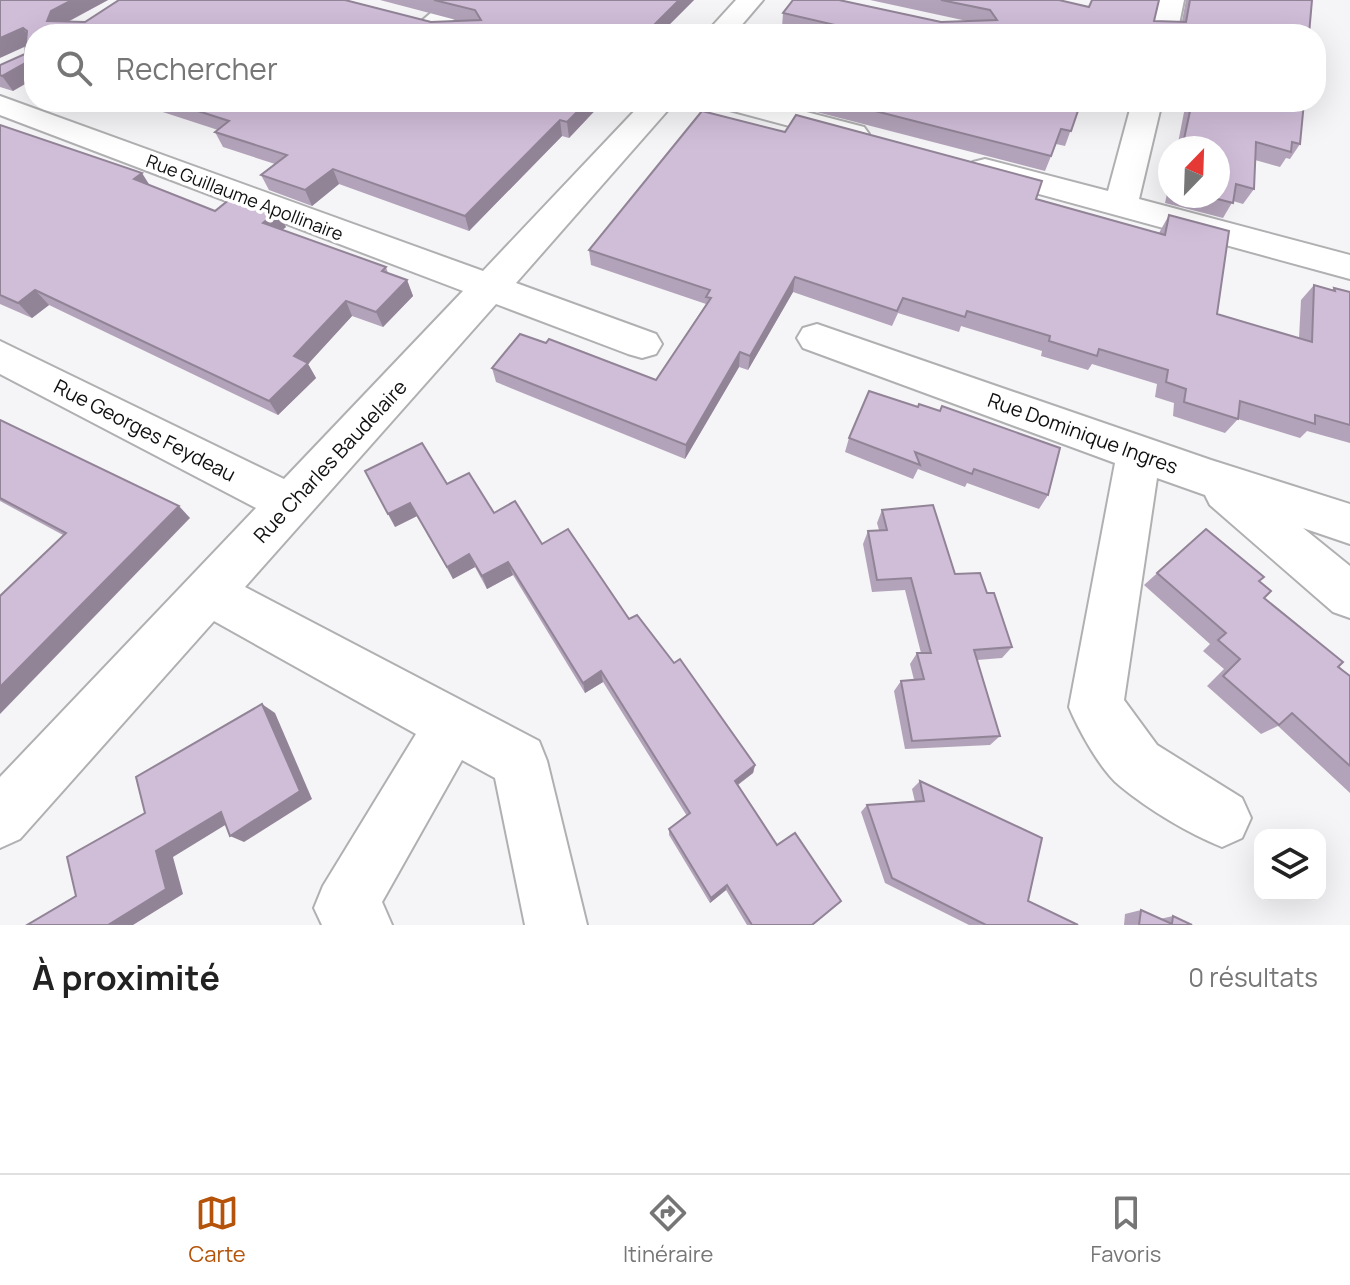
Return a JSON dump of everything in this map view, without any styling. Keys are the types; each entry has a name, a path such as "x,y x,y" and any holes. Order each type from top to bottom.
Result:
{"street":[{"path":"405,17 432,24 463,0"},
{"path":"728,24 750,0"},
{"path":"1165,24 1171,0"},
{"name":"Rue Guillaume Apollinaire","path":"0,105 642,344"},
{"name":"Rue Charles Baudelaire","path":"0,819 651,112"},
{"path":"770,112 881,142"},
{"path":"1121,205 1144,112"},
{"path":"956,162 1350,267"},
{"name":"Rue Dominique Ingres","path":"817,338 1209,478 1350,524"},
{"name":"Rue Georges Feydeau","path":"0,356 289,503"},
{"path":"1139,453 1096,707 1137,765 1222,818"},
{"path":"1209,478 1350,596"},
{"path":"207,592 519,761 556,925"},
{"path":"361,925 345,908 452,725"}],"building":[{"path":"0,0 72,0 51,11 47,21 85,22 119,0 345,0 431,22 481,20 475,10 434,0 679,0 655,24 24,24 24,29 0,38"},
{"path":"793,0 839,0 941,22 997,20 990,10 941,0 1059,0 1089,7 1092,0 1159,0 1154,21 1186,22 1190,0 1312,0 1310,24 830,24 783,13"},
{"path":"24,54 24,64 2,76 0,65"},
{"path":"201,112 577,112 567,122 560,120 465,216 333,169 305,190 261,175 287,155 215,132 229,121"},
{"path":"701,112 785,132 796,115 1042,181 1036,199 1165,235 1169,215 1229,231 1217,314 1312,342 1314,285 1350,292 1350,425 1315,415 1315,424 1240,401 1238,419 1184,402 1186,389 1166,382 1168,370 1099,349 1097,356 1049,341 1050,336 967,311 965,317 903,298 897,311 795,277 750,356 740,352 686,445 492,368 520,334 546,343 549,339 656,380 711,298 706,297 710,290 589,250"},
{"path":"879,112 1078,112 1071,131 1061,129 1051,156"},
{"path":"1190,112 1303,112 1300,144 1292,142 1291,152 1256,142 1254,189 1236,184 1233,203 1230,202 1230,136 1185,136"},
{"path":"0,125 142,173 134,179 215,211 235,195 278,211 263,223 386,267 382,271 407,280 376,312 346,301 294,356 308,363 269,401 35,290 18,303 0,295"},
{"path":"869,391 918,407 919,404 940,411 942,406 1060,448 1048,495 974,469 972,474 915,452 920,465 849,438"},
{"path":"0,420 179,506 0,687 0,596 66,533 0,498"},
{"path":"422,443 447,484 469,473 494,513 515,501 542,544 568,529 629,619 637,615 674,663 680,659 755,765 735,781 777,845 795,833 841,901 812,925 752,925 727,885 711,898 669,829 690,813 601,671 583,683 508,562 482,576 469,554 447,567 410,503 388,514 365,471"},
{"path":"933,505 955,574 980,573 987,593 994,593 1012,647 974,650 1000,736 912,741 901,681 924,679 917,653 931,653 911,578 877,580 868,531 887,530 882,510"},
{"path":"1206,529 1264,577 1259,581 1271,591 1264,598 1343,662 1338,667 1350,676 1350,766 1292,713 1279,725 1223,676 1240,659 1218,640 1226,633 1157,573"},
{"path":"262,704 300,791 230,836 221,812 156,851 166,889 108,925 27,925 76,896 67,857 145,813 136,777"},
{"path":"920,781 1042,838 1028,901 1078,925 986,925 892,878 867,805 924,801"},
{"path":"1141,910 1172,924 1173,916 1192,925 1139,925"}]}
